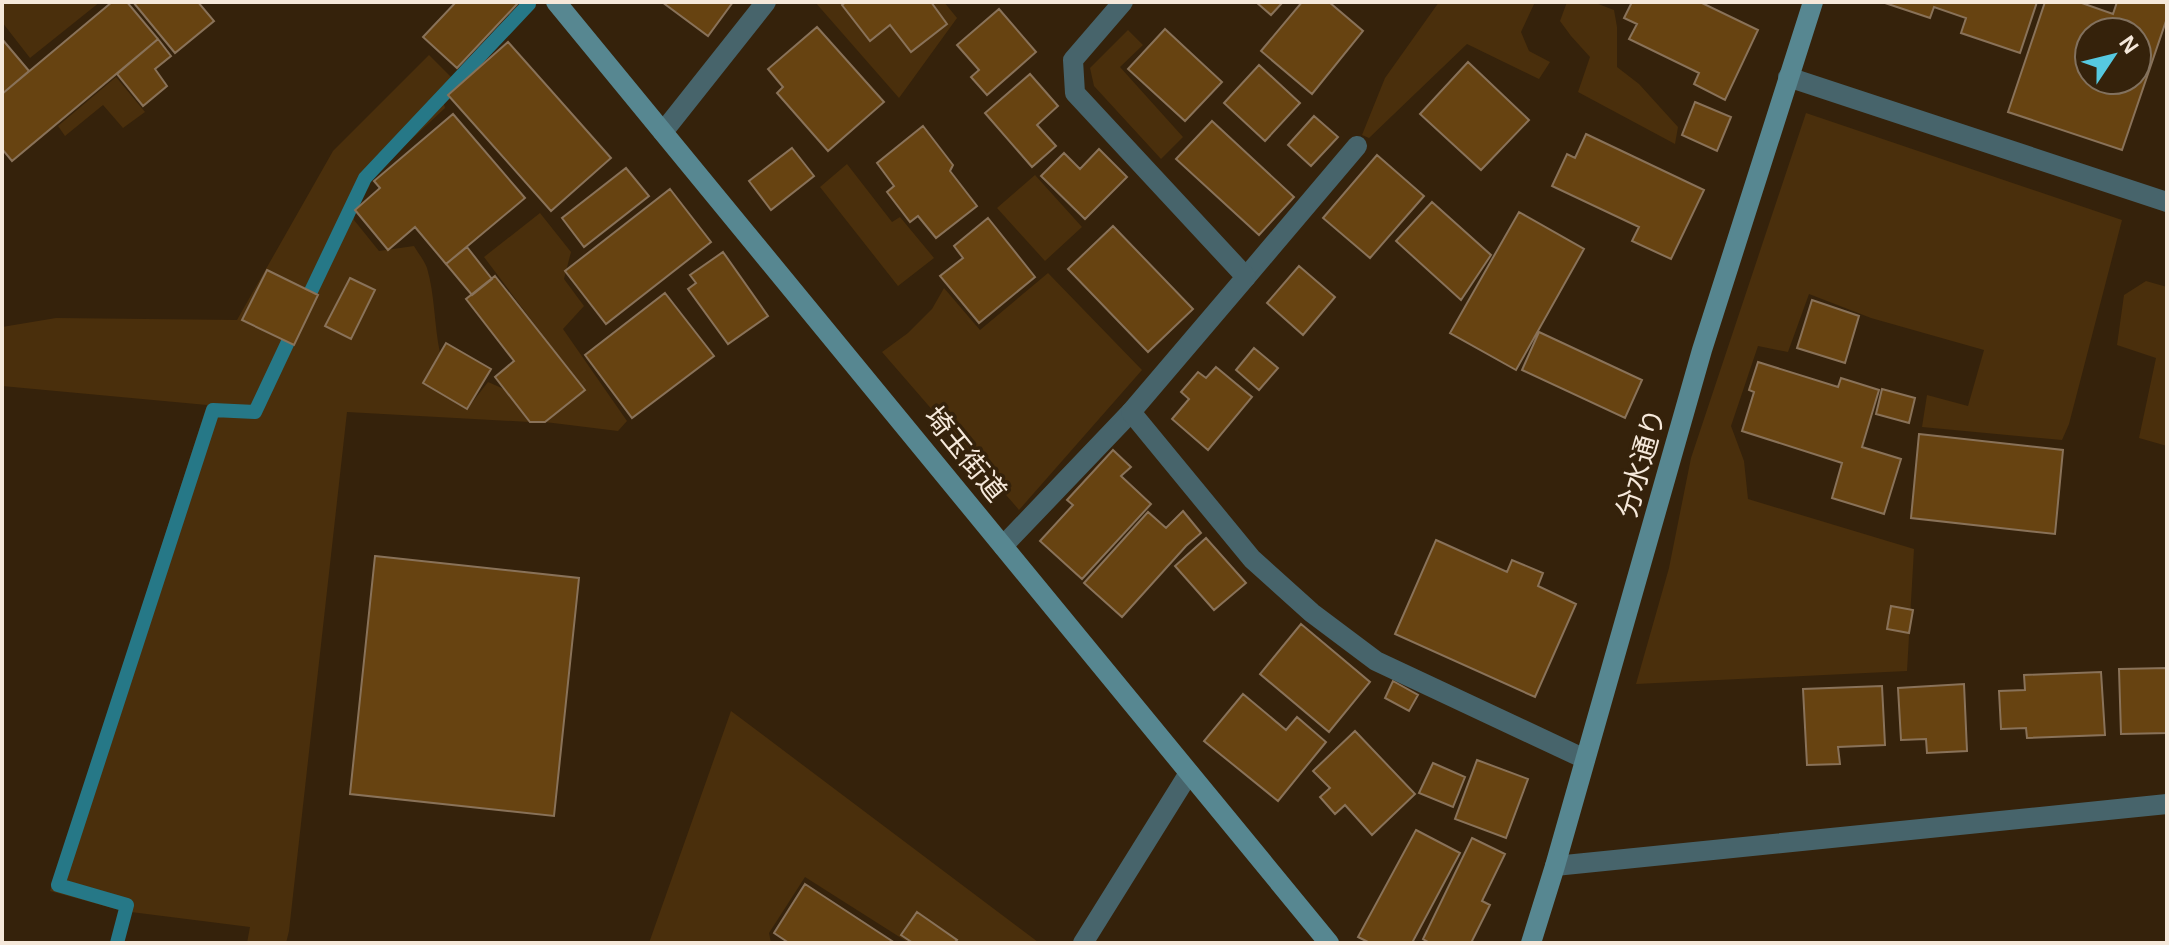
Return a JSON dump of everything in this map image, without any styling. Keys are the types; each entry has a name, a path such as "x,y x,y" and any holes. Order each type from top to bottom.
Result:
{"street":[{"name":"埼玉街道","path":"556,2 1329,943"},
{"path":"663,132 766,2"},
{"path":"1123,2 1073,60 1075,93 1246,277"},
{"name":"分水通り","path":"1531,943 1702,350 1813,2"},
{"path":"1788,77 2167,202"},
{"path":"1003,546 1131,412 1357,146"},
{"path":"1131,412 1252,559 1312,613 1376,661 1585,759"},
{"path":"1083,943 1189,773"},
{"path":"1555,866 2167,804"}],"shaded area":[{"path":"2,2 100,2 30,58 2,22"},
{"path":"815,2 846,2 870,40 890,25 911,51 947,24 931,2 944,2 957,18 899,98"},
{"path":"1439,2 1535,2 1521,32 1529,51 1550,62 1539,79 1467,44 1369,138 1362,135 1385,78"},
{"path":"1567,2 1593,2 1614,10 1617,67 1639,84 1678,127 1675,144 1578,92 1590,57 1560,21"},
{"path":"1128,30 1143,45 1120,67 1183,137 1161,159 1094,86 1090,68"},
{"path":"429,55 453,79 441,93 445,108 372,176 369,187 356,200 354,220 379,251 414,246 427,268 440,353 423,383 467,409 488,382 504,389 530,422 347,412 289,931 286,943 247,943 250,927 123,911 50,891 207,405 2,386 2,327 56,318 237,320 333,151","holes":["267,270 318,295 294,345 243,320","350,278 375,290 351,339 326,326"]},
{"path":"116,77 145,112 123,128 103,105 65,136 58,126"},
{"path":"1806,113 2122,220 2069,424 2062,440 1922,427 1927,395 1968,406 1984,350 1871,318 1809,294 1788,352 1758,346 1731,426 1744,461 1748,499 1914,549 1907,671 1636,684 1669,568 1691,458"},
{"path":"847,164 892,222 900,217 934,258 898,286 820,187"},
{"path":"1035,175 1082,227 1045,261 997,208"},
{"path":"540,213 571,252 564,279 584,306 563,329 627,421 618,431 545,422 584,390 484,257"},
{"path":"1048,273 1142,370 1019,510 882,352 908,333 932,309 944,288 980,330"},
{"path":"2146,281 2167,287 2167,446 2139,438 2156,358 2117,345 2124,295"},
{"path":"731,711 1038,942 909,943 805,877 769,933 771,943 649,943"}],"building":[{"path":"112,2 127,2 158,39 12,161 2,149 2,94"},
{"path":"133,2 198,2 214,21 175,53"},
{"path":"456,2 519,2 457,68 423,37"},
{"path":"662,2 733,2 708,36"},
{"path":"846,2 931,2 947,24 911,52 890,25 870,41 842,5"},
{"path":"1256,2 1283,2 1271,15"},
{"path":"1302,2 1329,2 1363,31 1312,94 1261,51"},
{"path":"1632,2 1700,2 1758,30 1725,100 1694,84 1699,73 1629,39 1637,24 1624,18"},
{"path":"1882,2 2037,2 2020,53 1961,33 1966,18 1934,7 1930,18"},
{"path":"2045,2 2079,2 2113,14 2117,2 2167,4 2167,18 2153,59 2153,16 2073,16 2073,96 2140,96 2122,150 2008,112"},
{"path":"999,9 1036,52 987,95 971,77 979,70 957,45"},
{"path":"817,27 884,102 828,151 777,93 783,87 768,69"},
{"path":"1165,29 1222,82 1185,121 1128,69"},
{"path":"2,39 29,71 2,94"},
{"path":"158,39 171,56 155,69 167,86 143,106 117,74"},
{"path":"508,42 611,158 551,211 448,95"},
{"path":"1468,62 1529,120 1481,170 1420,114"},
{"path":"1259,65 1300,103 1265,141 1224,103"},
{"path":"1030,74 1058,106 1037,125 1056,146 1032,167 985,113"},
{"path":"1695,102 1731,117 1717,151 1682,135"},
{"path":"453,114 525,198 446,264 415,227 388,250 355,210 380,188 374,181"},
{"path":"1314,116 1338,137 1311,166 1288,145"},
{"path":"1212,121 1294,197 1259,235 1176,159"},
{"path":"923,126 953,165 950,171 977,206 936,238 918,216 910,222 887,192 894,186 877,163"},
{"path":"1586,134 1704,190 1671,259 1632,241 1639,227 1552,186 1567,154 1575,158"},
{"path":"792,148 814,176 771,210 749,181"},
{"path":"1099,149 1127,177 1085,219 1041,176 1064,153 1080,169"},
{"path":"1377,155 1424,196 1370,258 1323,218"},
{"path":"626,168 649,196 584,247 562,218"},
{"path":"670,189 711,242 606,324 565,271"},
{"path":"1432,202 1491,255 1461,300 1396,241"},
{"path":"1519,212 1584,249 1516,370 1450,333"},
{"path":"988,218 1035,277 979,323 940,276 963,258 954,246"},
{"path":"1113,226 1193,309 1148,352 1068,269"},
{"path":"467,247 492,279 472,295 446,264"},
{"path":"723,252 768,316 728,344 688,289 696,283 690,275"},
{"path":"1299,266 1335,297 1303,335 1267,303"},
{"path":"267,270 318,295 294,345 242,320"},
{"path":"495,276 585,390 545,422 530,422 495,377 514,361 466,299"},
{"path":"350,278 375,290 351,339 325,326"},
{"path":"665,293 714,356 632,418 585,355"},
{"path":"1812,300 1859,316 1845,363 1797,348"},
{"path":"1539,332 1642,380 1625,418 1522,370"},
{"path":"446,343 491,369 467,409 423,383"},
{"path":"1254,348 1278,368 1259,390 1236,370"},
{"path":"1758,362 1838,387 1841,378 1879,390 1862,447 1901,459 1884,514 1832,498 1842,463 1742,431 1754,392 1749,390"},
{"path":"1216,367 1252,397 1208,450 1172,419 1189,399 1181,392 1198,372 1206,378"},
{"path":"1882,389 1915,398 1909,423 1876,414"},
{"path":"1919,434 2063,450 2055,534 1911,518"},
{"path":"1113,450 1131,467 1121,476 1151,504 1082,579 1040,541 1073,505 1067,500"},
{"path":"1183,511 1201,533 1122,617 1084,583 1148,512 1166,528"},
{"path":"1206,538 1246,583 1214,610 1175,566"},
{"path":"1436,540 1507,572 1512,560 1543,573 1538,586 1576,604 1535,697 1395,634"},
{"path":"375,556 579,578 554,816 350,794"},
{"path":"1891,606 1913,610 1909,633 1887,629"},
{"path":"1301,624 1370,682 1329,732 1260,674"},
{"path":"2167,668 2167,733 2121,734 2119,669"},
{"path":"2101,672 2105,735 2027,738 2026,728 2001,729 1999,691 2025,690 2024,675"},
{"path":"1393,681 1418,695 1409,711 1385,698"},
{"path":"1964,684 1967,751 1927,753 1926,739 1901,740 1898,688"},
{"path":"1882,686 1885,745 1838,747 1840,764 1807,765 1803,689"},
{"path":"1243,694 1286,730 1297,717 1326,742 1278,801 1204,741"},
{"path":"1355,731 1415,794 1372,835 1345,805 1335,814 1320,797 1330,788 1313,771"},
{"path":"1477,760 1528,779 1506,838 1455,819"},
{"path":"1433,763 1465,777 1453,807 1419,793"},
{"path":"1416,830 1460,853 1412,943 1370,943 1358,937"},
{"path":"1472,838 1505,854 1482,901 1490,905 1471,943 1430,943 1423,939"},
{"path":"805,884 895,943 789,943 774,933"},
{"path":"917,912 957,940 954,943 913,943 901,935"}],"waterway":[{"path":"303,308 365,178 529,4"},
{"path":"117,943 127,905 58,885 213,410 255,412 295,327"}]}
